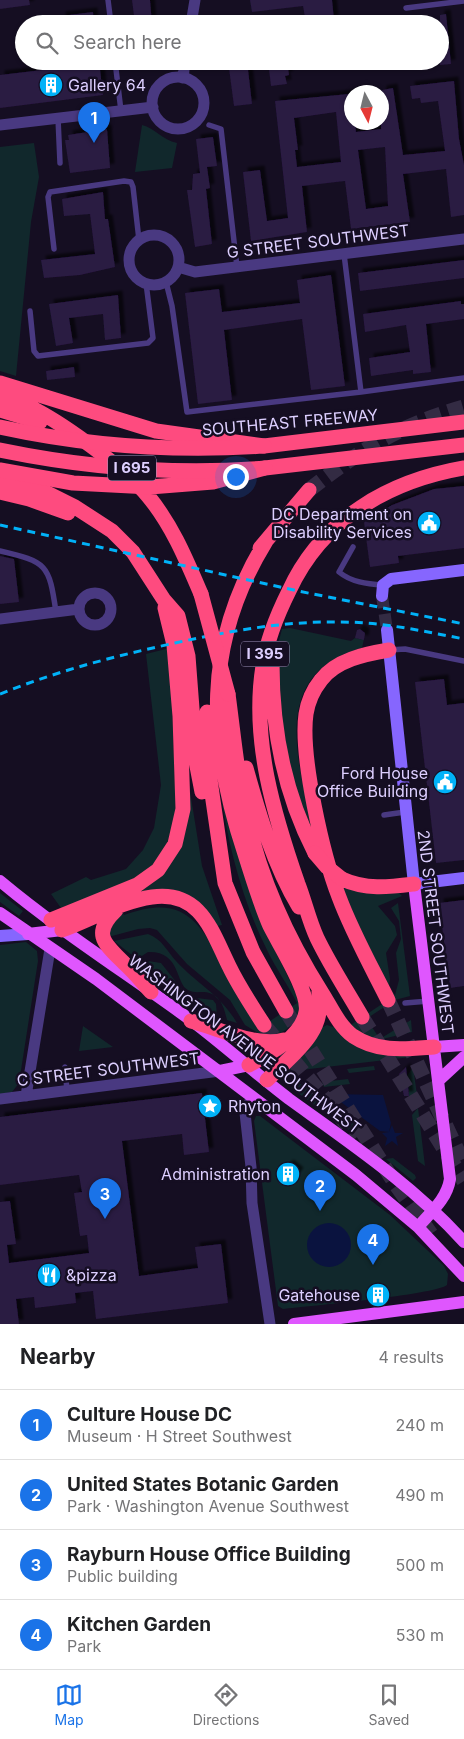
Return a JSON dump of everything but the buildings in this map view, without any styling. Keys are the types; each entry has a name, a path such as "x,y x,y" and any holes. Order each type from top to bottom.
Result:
{"highway":[{"path":"0,383 156,431 264,446"},
{"path":"0,396 72,434 112,463 148,496 180,546 201,594 241,750 261,819 288,888 316,936"},
{"path":"1,420 35,415"},
{"name":"SOUTHEAST FREEWAY","path":"1,420 63,439 128,446 203,449 264,446 464,422"},
{"name":"I 695","path":"0,450 71,462 146,470 213,470 266,468 464,445"},
{"path":"0,470 73,483 150,487 213,482 266,468"},
{"name":"I 395","path":"362,1017 316,936 285,847 267,778 261,722 261,684 271,632 302,566 322,539 349,514 395,487 429,475 464,468"},
{"path":"0,480 47,493 75,507 112,531 133,552 164,600 178,616 185,637 188,656 196,761 210,833 225,883 253,952 286,1011"},
{"path":"225,883 207,759 208,684 215,642 227,604 245,566 309,490"},
{"path":"0,492 29,499 73,515 103,531 133,552"},
{"path":"249,1065 290,1038 304,1019 306,998 265,914 237,832 223,768 216,714 218,675 228,628 250,568 266,541"},
{"path":"56,925 137,885 158,870 175,844 183,809 180,716 174,645 164,600"},
{"path":"271,632 274,715 281,758 300,820 314,853 342,879 358,885 378,888 414,884"},
{"path":"388,1000 352,927 332,876 315,804 305,735 306,715 310,698 328,672 349,660 389,650"},
{"path":"228,694 239,777 254,843 283,920 318,988 344,1028 361,1041 397,1050 434,1047"},
{"path":"56,925 117,909 151,897 167,896 183,901 198,910 217,936 229,965 264,1026"},
{"path":"117,909 106,919 102,928 106,945 151,992"},
{"path":"267,1080 301,1048 312,1034 320,1014 318,988"},
{"path":"191,1021 260,1042 276,1042 290,1038"}],"main road":[{"name":"WASHINGTON AVENUE SOUTHWEST","path":"0,881 56,925 191,1021 412,1190 464,1242"},
{"name":"2ND STREET SOUTHWEST","path":"414,884 450,1179 448,1191 418,1227"},
{"path":"0,913 50,949 96,978 356,1175 418,1227 464,1276"},
{"path":"28,934 56,925"},
{"path":"434,1047 464,1045"},
{"path":"438,1081 464,1057"},
{"path":"220,1071 249,1065"},
{"path":"252,1096 267,1080"},
{"path":"294,1324 464,1302"}],"street":[{"path":"192,15 195,0"},
{"path":"183,78 184,70"},
{"path":"175,77 183,78 194,83 204,99 203,112 194,123 180,128 166,125 160,120 153,107 153,99 160,84 175,77"},
{"path":"0,125 153,107"},
{"path":"158,236 170,241 178,252 178,267 174,275 166,282 160,284 146,283 136,277 130,267 132,249 139,240 145,237 158,236"},
{"name":"G STREET SOUTHWEST","path":"178,267 195,272 464,239"},
{"path":"382,590 391,579 464,570"},
{"path":"0,619 79,609"},
{"name":"2ND STREET SOUTHWEST","path":"386,630 414,884"},
{"path":"414,884 464,878"},
{"path":"0,936 28,934"},
{"path":"26,1096 50,949"},
{"name":"C STREET SOUTHWEST","path":"0,1100 220,1071"},
{"path":"252,1096 245,1112 252,1167 253,1205 270,1324"}],"lane":[{"path":"108,0 110,15"},
{"path":"406,8 464,1"},
{"path":"116,70 120,111"},
{"path":"58,118 60,163"},
{"path":"209,125 221,129 237,267"},
{"path":"54,249 48,197 50,192 124,181 131,182 133,187 139,240"},
{"path":"344,254 361,392"},
{"path":"166,282 172,306 187,412 464,378"},
{"path":"30,311 34,352 38,356 148,343 153,338 146,283"},
{"path":"353,547 339,572 347,578 382,590"},
{"path":"0,551 28,558 44,565 51,579 56,612"},
{"path":"389,650 405,649 464,661"},
{"path":"384,815 405,812"},
{"path":"404,1003 429,1001"},
{"path":"65,1067 67,1091"}],"green space":[{"path":"142,125 177,143 172,168 135,172"},
{"path":"34,143 39,177 31,222 16,376 0,371 0,147"},
{"path":"290,628 351,641 355,638 364,639 362,648 332,661 312,678 301,700 297,724 298,751 314,834 294,789 274,680 275,656 282,629"},
{"path":"170,648 176,811 166,846 154,864 135,879 61,908 51,894 86,877 91,880 126,869 143,850 154,828 161,785 146,654"},
{"path":"189,785 202,866 222,925 217,926 209,913 134,894 180,846 186,830"},
{"path":"220,789 275,950 300,1002 297,1017 287,1029 279,1034 266,1035 258,1033 245,1025 230,1000 187,964 157,930 150,928 112,936 106,934 117,916 123,913 124,915 144,909 160,907 174,909 196,923 205,934 261,1027 297,1003 271,957 250,912 237,872 227,831"},
{"path":"339,886 399,893 402,896 378,906 395,926 397,935 386,953 390,979 389,987 395,995 399,980 396,953 401,939 399,921 391,908 398,903 410,996 395,1000 363,1021 365,1025 369,1023 378,1036 373,1040 349,1026 388,1000"},
{"path":"0,893 23,911 19,916 0,902"},
{"path":"148,934 161,942 184,969 214,995 188,990 181,981 172,962 159,953 148,952 137,959 114,941"},
{"path":"26,942 37,951 38,961 19,1083 12,1092 0,1094 0,945"},
{"path":"148,961 161,963 188,997 213,1000 216,1004 217,1016 176,990 142,963"},
{"path":"220,1001 230,1013 237,1023 227,1020"},
{"path":"411,1020 412,1032 378,1040"},
{"path":"327,1025 410,1052 411,1057 284,1072 321,1028"},
{"path":"83,1026 113,1047 79,1051"},
{"path":"374,1066 375,1070 349,1073 347,1069"},
{"path":"413,1067 417,1095 410,1105 407,1076"},
{"path":"348,1079 350,1084 324,1087 322,1082"},
{"path":"294,1084 303,1084 368,1131 364,1141 291,1088"},
{"path":"418,1108 425,1166 418,1161 412,1115"},
{"path":"256,1116 260,1116 390,1215 444,1266 448,1274 447,1285 419,1293 369,1300 283,1309 278,1306 254,1121"},
{"path":"393,1158 415,1175 416,1178 413,1181 386,1159"}],"shaded area":[{"path":"330,1094 383,1095 391,1123 389,1132 380,1131"},
{"path":"392,1125 395,1133 403,1133 396,1137 398,1146 392,1141 385,1146 387,1138 382,1133 389,1132"},
{"path":"325,1223 333,1223 345,1229 351,1245 345,1261 333,1267 325,1267 313,1261 307,1249 307,1241 313,1229"}],"tunnel":[{"path":"309,490 382,440 420,422 464,407"},
{"path":"382,596 387,630"},
{"path":"388,1000 464,1165"},
{"path":"286,1011 396,1185 431,1234"},
{"path":"362,1017 464,1181"},
{"path":"264,1025 357,1137"}],"railway":[{"path":"0,525 298,591 464,624"},
{"path":"0,694 65,671 130,653 216,635 278,625 356,622 464,639"}],"place":[{"name":"Gallery 64","path":"51,85"},
{"name":"Culture House DC","path":"94,143"},
{"name":"DC Department on Disability Services","path":"429,523"},
{"name":"Ford House Office Building","path":"445,782"},
{"name":"Rhyton","path":"210,1106"},
{"name":"Administration","path":"288,1174"},
{"name":"United States Botanic Garden","path":"320,1211"},
{"name":"Rayburn House Office Building","path":"105,1219"},
{"name":"Kitchen Garden","path":"373,1265"},
{"name":"&pizza","path":"49,1275"},
{"name":"Gatehouse","path":"378,1295"}]}
